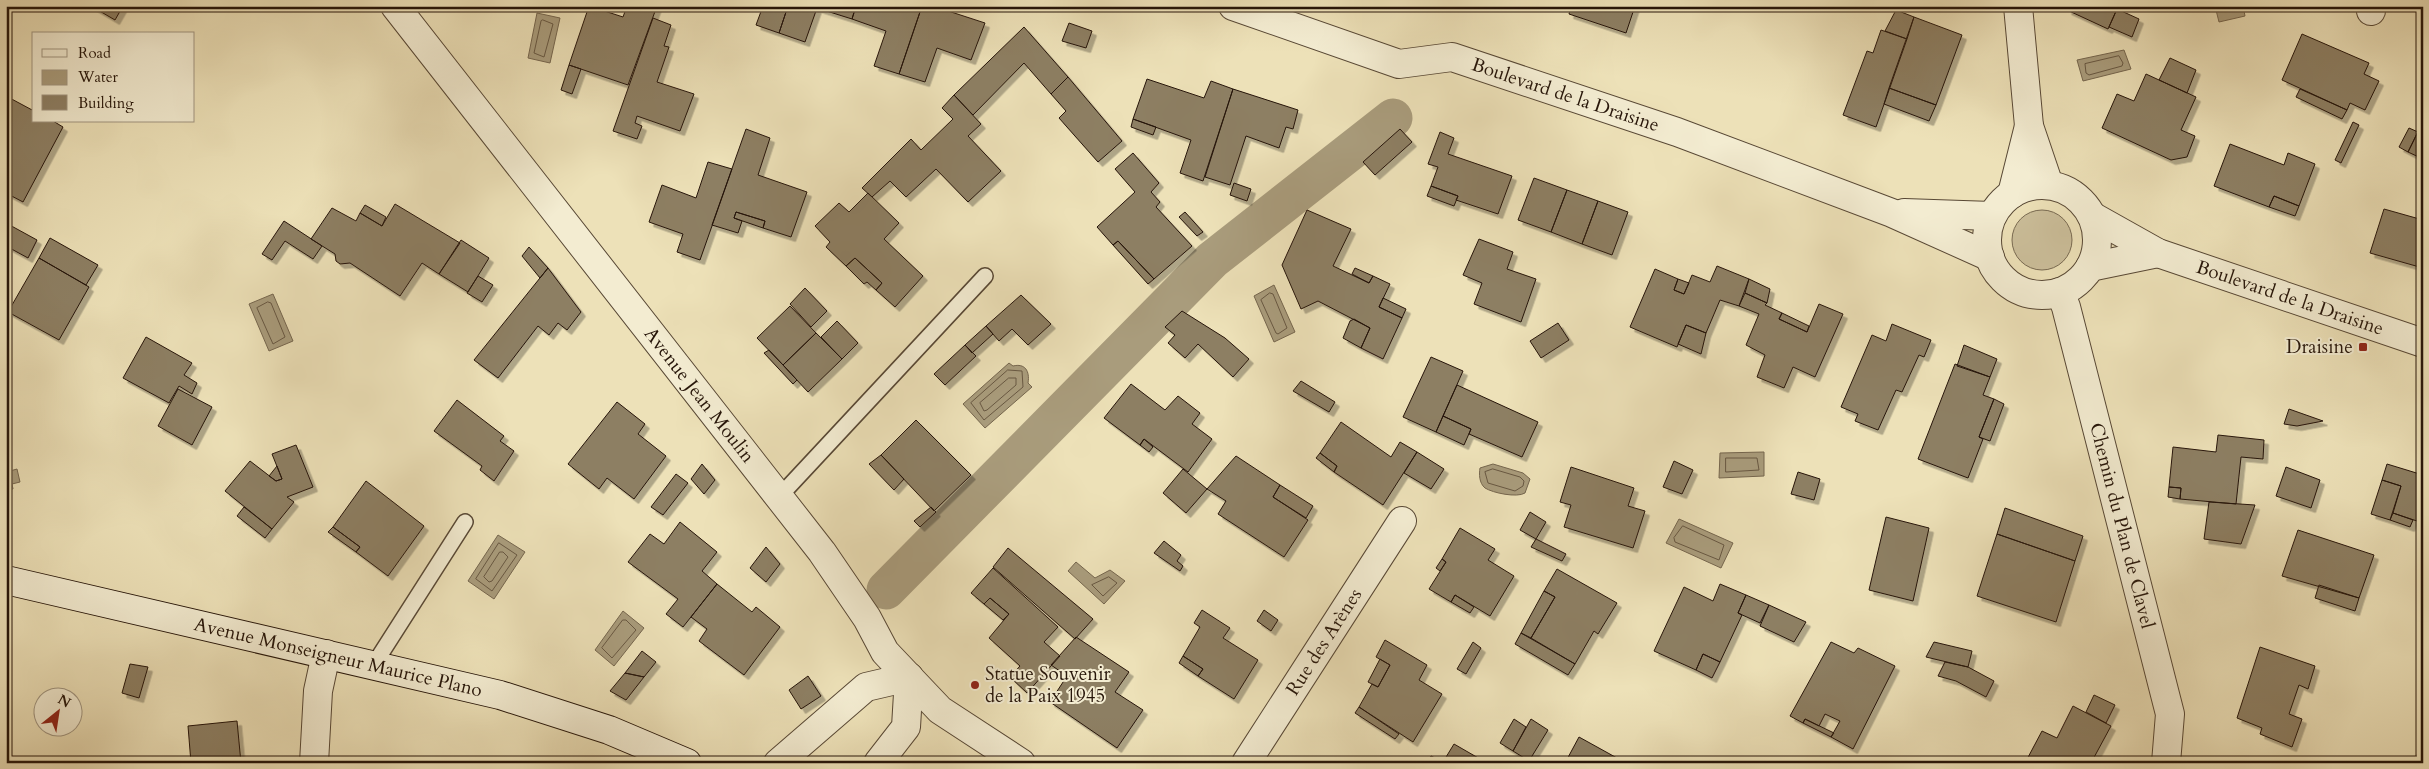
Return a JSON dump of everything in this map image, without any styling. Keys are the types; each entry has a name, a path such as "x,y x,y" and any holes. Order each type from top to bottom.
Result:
{"street":[{"name":"Avenue Jean Moulin","path":"396,6 822,552 856,601 885,652 940,710 1021,763"},
{"name":"Boulevard de la Draisine","path":"1233,6 1400,64 1452,57 1677,132 1892,213 1990,257"},
{"path":"2018,6 2029,126 2049,186"},
{"path":"2012,194 2029,126"},
{"path":"2030,186 2049,186 2067,190 2081,201 2092,216 2097,232 2096,250 2090,267 2074,285 2060,292 2044,294 2026,292 2010,285 1998,273 1990,257 1987,236 1992,216 2001,203 2012,194 2030,186"},
{"name":"Boulevard de la Draisine","path":"1892,213 1992,216"},
{"name":"Boulevard de la Draisine","path":"2092,216 2158,253 2423,343"},
{"path":"2090,267 2158,253"},
{"name":"Chemin du Plan de Clavel","path":"2060,292 2066,307 2170,714 2166,763"},
{"name":"Rue des Arènes","path":"1246,763 1402,521"},
{"name":"Avenue Monseigneur Maurice Plano","path":"6,580 500,695 609,730 671,760"},
{"path":"314,763 318,691 326,654"},
{"path":"778,763 866,687 909,677 906,727 878,763"}],"lane":[{"path":"779,497 985,276"},
{"path":"374,666 465,522"}],"shaded area":[{"path":"2036,210 2048,210 2059,215 2067,223 2072,234 2070,252 2059,265 2048,270 2036,270 2025,265 2017,257 2012,246 2012,234 2017,223 2025,215"}],"water":[{"path":"2215,6 2243,6 2245,16 2219,22"},
{"path":"537,13 560,18 550,63 528,58"},
{"path":"2124,50 2131,69 2083,81 2077,60"},
{"path":"1274,285 1295,332 1274,342 1254,296"},
{"path":"273,294 293,341 269,351 249,304"},
{"path":"1009,363 1026,369 1028,383 1032,387 985,428 963,404"},
{"path":"1764,452 1764,476 1719,478 1720,453"},
{"path":"1493,464 1523,473 1530,479 1525,493 1516,495 1505,494 1485,488 1481,481 1480,468"},
{"path":"6,467 9,467 10,471 17,469 20,482 12,484 13,489 6,490"},
{"path":"1679,519 1733,543 1721,568 1666,543"},
{"path":"498,535 525,552 494,599 468,581"},
{"path":"1076,562 1095,578 1110,570 1125,581 1104,604 1068,571"},
{"path":"623,611 644,628 614,666 595,650"}],"building":[{"path":"91,6 123,6 115,20"},
{"path":"589,6 623,17 627,6 657,6 628,85 569,65"},
{"path":"763,6 788,6 779,33 756,25"},
{"path":"788,6 856,6 852,19 817,8 805,42 779,33"},
{"path":"856,6 922,6 899,74 874,66 886,31 852,19"},
{"path":"922,6 943,6 942,9 985,23 971,60 937,48 925,82 899,74"},
{"path":"1571,6 1635,6 1626,33 1569,14"},
{"path":"2069,6 2111,6 2117,9 2108,29 2067,10"},
{"path":"2117,9 2139,19 2132,37 2109,27"},
{"path":"1896,10 1914,17 1907,39 1885,31"},
{"path":"1914,17 1962,35 1936,105 1889,88"},
{"path":"653,18 671,25 664,46 669,47 657,82 694,94 680,131 637,116 635,123 642,126 637,139 613,131"},
{"path":"1069,23 1092,31 1086,48 1062,41"},
{"path":"1024,27 1068,77 1051,94 1024,63 973,115 954,95"},
{"path":"1881,30 1907,39 1876,127 1843,115 1867,51 1873,53"},
{"path":"2302,34 2369,63 2364,74 2379,81 2365,110 2350,103 2347,110 2282,80"},
{"path":"2170,58 2196,70 2187,93 2159,80"},
{"path":"569,65 581,69 572,94 561,90"},
{"path":"2146,74 2196,97 2181,130 2195,136 2187,157 2171,160 2102,128 2117,94 2134,101"},
{"path":"1068,77 1122,141 1098,162 1059,118 1066,111 1051,94"},
{"path":"1147,79 1204,98 1211,81 1233,89 1203,181 1180,173 1191,140 1133,119"},
{"path":"1889,88 1936,105 1929,121 1884,104"},
{"path":"1233,89 1298,110 1293,129 1286,127 1279,148 1246,136 1230,185 1205,177"},
{"path":"2300,89 2347,110 2342,119 2296,97"},
{"path":"954,95 981,124 968,136 1001,171 968,202 936,169 906,197 890,181 872,197 862,188 911,139 921,150 953,119 942,108"},
{"path":"6,96 32,110 32,122 55,122 63,127 23,202 6,193"},
{"path":"1133,119 1156,127 1153,135 1131,127"},
{"path":"2423,121 2423,159 2408,152"},
{"path":"2353,122 2359,125 2341,163 2335,160"},
{"path":"2409,128 2418,132 2408,152 2399,147"},
{"path":"746,129 770,138 758,175 807,192 791,237 763,228 765,221 736,212 734,218 742,221 738,233 712,225"},
{"path":"1400,129 1412,142 1375,175 1363,162"},
{"path":"1440,132 1454,138 1448,154 1512,176 1498,214 1456,200 1458,196 1431,186 1438,167 1428,164"},
{"path":"2230,144 2284,165 2288,153 2315,164 2299,206 2274,196 2269,207 2214,186"},
{"path":"1133,153 1159,183 1151,192 1160,202 1156,207 1192,246 1154,279 1118,241 1113,245 1097,227 1135,192 1115,169"},
{"path":"708,162 732,169 700,260 677,252 683,234 649,222 662,185 696,198"},
{"path":"1534,178 1567,190 1551,232 1518,220"},
{"path":"1234,183 1251,189 1247,201 1230,195"},
{"path":"1431,186 1458,196 1454,206 1427,196"},
{"path":"1567,190 1598,201 1582,244 1551,232"},
{"path":"868,193 899,223 884,239 923,276 895,307 876,290 882,283 855,258 846,266 826,247 830,242 815,226 839,203 849,212"},
{"path":"2274,196 2299,206 2295,216 2269,207"},
{"path":"1598,201 1628,212 1612,255 1582,244"},
{"path":"395,204 460,243 439,274 422,263 400,296 350,263 340,264 336,261 335,254 311,239 332,208 356,221 360,213 382,226"},
{"path":"365,205 386,217 382,226 360,213"},
{"path":"2384,209 2423,220 2423,268 2370,253"},
{"path":"1307,210 1351,229 1333,266 1369,283 1373,276 1390,284 1379,307 1402,318 1383,359 1361,348 1370,328 1318,301 1301,309 1282,265"},
{"path":"736,212 765,221 763,228 734,218"},
{"path":"1185,212 1203,232 1197,236 1179,217"},
{"path":"284,221 322,246 313,259 285,241 272,260 262,254"},
{"path":"6,223 37,240 28,258 6,246"},
{"path":"50,238 98,265 86,285 39,258"},
{"path":"1479,239 1513,252 1507,269 1536,279 1521,322 1474,304 1482,283 1463,275"},
{"path":"461,240 489,258 468,292 439,274"},
{"path":"1118,241 1154,279 1148,284 1113,245"},
{"path":"529,247 548,268 540,278 522,256"},
{"path":"39,258 89,287 59,340 8,312"},
{"path":"855,258 882,283 876,290 867,282 864,284 846,266"},
{"path":"1717,266 1749,279 1739,306 1720,300 1706,333 1686,325 1677,347 1630,327 1655,269 1678,279 1674,290 1684,294 1692,275 1710,282"},
{"path":"548,268 581,312 567,330 558,323 549,335 538,326 498,378 474,360"},
{"path":"1355,268 1373,276 1369,283 1352,274"},
{"path":"478,276 493,285 482,302 467,293"},
{"path":"1678,279 1689,283 1684,294 1674,290"},
{"path":"1749,279 1770,289 1767,303 1745,293"},
{"path":"805,288 827,311 811,327 790,304"},
{"path":"1745,293 1767,303 1765,305 1782,313 1779,319 1807,332 1819,304 1843,314 1815,377 1793,367 1784,388 1757,377 1765,355 1746,345 1759,314 1739,306"},
{"path":"1021,295 1051,324 1028,345 1012,329 999,341 986,326"},
{"path":"1383,298 1406,309 1402,318 1379,307"},
{"path":"790,306 816,333 783,365 757,338"},
{"path":"1182,311 1225,338 1249,359 1233,377 1198,344 1185,358 1168,343 1175,335 1165,327"},
{"path":"1782,313 1809,326 1807,332 1779,319"},
{"path":"1354,319 1370,328 1361,348 1343,338 1350,321"},
{"path":"837,321 858,343 842,359 821,337"},
{"path":"1558,323 1569,340 1541,358 1530,341"},
{"path":"1892,324 1931,340 1924,357 1919,355 1902,392 1896,390 1878,430 1855,421 1858,414 1841,407 1872,335 1886,341"},
{"path":"1686,325 1706,333 1701,354 1678,344"},
{"path":"986,326 993,334 972,353 965,345"},
{"path":"816,333 842,359 808,392 783,365"},
{"path":"146,337 192,363 184,375 197,383 192,394 179,386 169,403 123,378"},
{"path":"965,345 976,356 945,385 934,374"},
{"path":"1964,345 1997,359 1990,377 1957,366"},
{"path":"769,350 797,380 793,384 764,353"},
{"path":"1431,357 1463,371 1436,432 1403,417"},
{"path":"1955,364 1990,377 1983,395 1994,399 1979,437 1983,439 1968,478 1918,459"},
{"path":"1301,381 1335,402 1329,412 1293,391"},
{"path":"1131,384 1165,410 1178,396 1200,413 1192,424 1212,439 1188,472 1144,439 1140,445 1104,418"},
{"path":"1457,385 1538,422 1522,457 1469,434 1471,429 1443,416"},
{"path":"178,389 212,407 192,445 158,426"},
{"path":"1994,399 2004,404 1990,441 1979,437"},
{"path":"457,400 504,436 500,441 514,451 494,481 480,470 482,466 434,431"},
{"path":"617,402 645,424 638,434 666,456 634,499 607,478 599,489 568,464"},
{"path":"2289,409 2323,421 2297,426 2284,424"},
{"path":"1443,416 1471,429 1464,445 1436,432"},
{"path":"916,420 971,475 934,511 881,455"},
{"path":"1341,422 1391,457 1400,442 1417,452 1383,505 1334,472 1337,466 1320,453"},
{"path":"2218,435 2264,440 2263,459 2241,457 2236,504 2180,499 2181,488 2169,487 2173,447 2216,452"},
{"path":"1144,439 1153,447 1149,452 1140,445"},
{"path":"296,445 313,487 287,497 294,502 272,529 225,491 250,461 276,481 282,479 272,454"},
{"path":"1417,452 1444,469 1431,489 1404,473"},
{"path":"1320,453 1337,466 1334,472 1316,458"},
{"path":"881,455 904,479 894,490 869,464"},
{"path":"1236,456 1280,485 1273,497 1308,520 1284,557 1218,514 1226,501 1207,489"},
{"path":"1674,461 1693,470 1682,494 1663,487"},
{"path":"702,464 715,480 704,494 691,479"},
{"path":"2387,464 2423,475 2423,523 2393,513 2401,486 2382,480"},
{"path":"277,466 282,479 276,481 269,476"},
{"path":"1571,467 1634,488 1628,506 1645,511 1633,548 1564,527 1571,505 1560,502"},
{"path":"2286,467 2320,480 2311,508 2276,496"},
{"path":"1183,469 1207,489 1186,513 1163,493"},
{"path":"1798,472 1820,479 1814,500 1791,494"},
{"path":"676,474 688,483 663,515 651,507"},
{"path":"2382,480 2401,486 2390,520 2371,514"},
{"path":"366,481 424,526 388,576 356,552 360,547 333,527"},
{"path":"1280,485 1313,506 1306,518 1273,497"},
{"path":"2169,487 2181,488 2180,499 2168,497"},
{"path":"2209,502 2255,505 2241,544 2204,539"},
{"path":"244,507 272,529 265,538 237,516"},
{"path":"931,507 936,512 920,527 914,521"},
{"path":"2005,508 2083,536 2075,561 1997,534"},
{"path":"1530,512 1546,522 1536,539 1520,530"},
{"path":"2393,513 2413,520 2410,527 2390,520"},
{"path":"1886,517 1929,528 1913,601 1869,590"},
{"path":"680,522 717,552 702,571 717,584 683,627 666,614 678,599 628,562 650,534 664,544"},
{"path":"333,527 360,547 356,552 328,532"},
{"path":"1460,528 1495,549 1488,560 1514,576 1490,616 1455,595 1451,602 1429,589 1446,562 1442,559"},
{"path":"2298,530 2374,555 2359,598 2282,576"},
{"path":"1997,534 2075,561 2056,622 1977,596"},
{"path":"1536,539 1566,554 1562,561 1531,547"},
{"path":"1164,541 1181,555 1177,561 1183,566 1180,571 1154,553"},
{"path":"766,547 780,564 766,582 750,568"},
{"path":"1008,548 1093,619 1075,639 993,567"},
{"path":"1442,559 1446,562 1440,571 1436,568"},
{"path":"993,568 1058,627 1044,642 1060,656 1027,693 1010,677 1020,666 989,638 1009,614 990,598 984,604 971,593"},
{"path":"1557,569 1617,603 1598,634 1594,631 1575,664 1531,638 1555,597 1544,591"},
{"path":"717,584 752,612 756,607 780,627 744,675 699,641 707,629 691,617"},
{"path":"1720,584 1746,595 1738,613 1742,615 1720,662 1703,654 1696,670 1654,651 1684,587 1713,601"},
{"path":"2319,585 2359,598 2355,611 2315,598"},
{"path":"1544,591 1555,597 1531,638 1521,633"},
{"path":"1455,595 1474,607 1470,613 1451,602"},
{"path":"1746,595 1769,605 1760,623 1738,613"},
{"path":"990,598 1009,614 1003,620 984,604"},
{"path":"1769,605 1806,622 1794,642 1760,626"},
{"path":"1202,610 1230,628 1223,638 1258,660 1234,699 1198,676 1203,669 1183,656 1200,627 1194,623"},
{"path":"1264,610 1278,620 1271,631 1257,621"},
{"path":"1521,633 1575,664 1568,675 1515,644"},
{"path":"1076,637 1129,672 1115,692 1143,710 1117,748 1050,702 1067,676 1051,665"},
{"path":"1385,640 1427,665 1419,680 1442,694 1413,742 1359,707 1372,684 1378,687 1390,665 1376,657"},
{"path":"1473,642 1481,648 1466,674 1457,669"},
{"path":"1831,642 1854,653 1858,648 1895,666 1853,749 1831,737 1840,721 1825,714 1819,726 1805,719 1803,723 1790,716"},
{"path":"1934,642 1972,651 1968,667 1926,657"},
{"path":"2260,647 2315,666 2308,689 2299,685 2289,714 2302,719 2292,747 2260,734 2262,728 2237,718"},
{"path":"642,651 656,662 644,677 625,673"},
{"path":"1703,654 1720,662 1712,678 1696,670"},
{"path":"1183,656 1203,669 1198,676 1179,663"},
{"path":"1380,659 1390,665 1378,687 1368,682"},
{"path":"1945,662 1968,667 1994,681 1986,697 1956,681 1938,676"},
{"path":"130,664 148,667 139,698 122,693"},
{"path":"625,673 644,677 626,700 610,691"},
{"path":"808,676 821,696 801,709 789,690"},
{"path":"2094,695 2115,705 2106,723 2086,712"},
{"path":"2073,706 2111,726 2091,763 2025,763 2042,731 2057,738"},
{"path":"1359,707 1399,734 1395,739 1355,713"},
{"path":"1514,719 1526,727 1513,751 1500,743"},
{"path":"1531,719 1548,730 1529,761 1513,751"},
{"path":"1805,719 1834,733 1831,737 1803,723"},
{"path":"237,721 241,763 191,763 188,726"},
{"path":"1579,737 1626,763 1565,763"},
{"path":"2423,740 2423,763 2414,763"},
{"path":"1454,744 1487,763 1427,763 1431,756 1443,762"}],"waterway":[{"path":"886,590 1212,260 1393,118"}],"place":[{"name":"Draisine","path":"2363,347"},
{"name":"Statue Souvenir de la Paix 1945","path":"975,685"}]}
